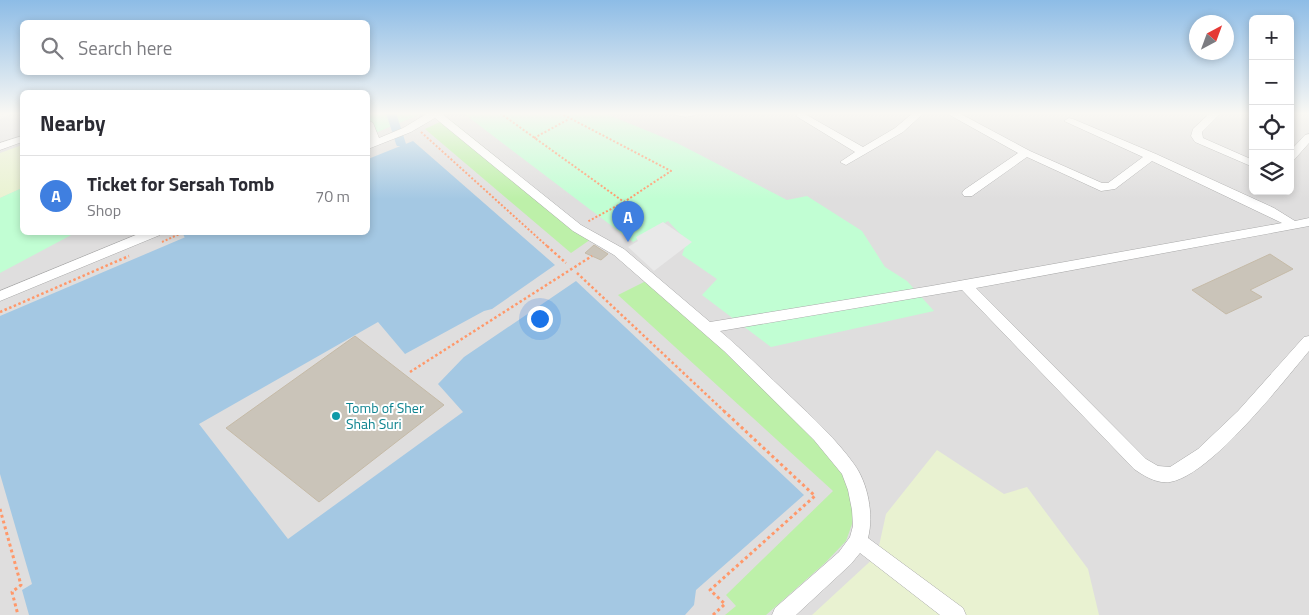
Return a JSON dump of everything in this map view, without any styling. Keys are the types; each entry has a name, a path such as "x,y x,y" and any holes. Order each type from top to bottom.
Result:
{"street":[{"path":"0,146 14,142"},
{"path":"471,142 577,228 619,252 707,328 792,407 837,454 848,470 857,490 862,526 858,541 845,558 782,615"},
{"path":"845,142 863,152"},
{"path":"846,162 880,142"},
{"path":"1005,142 1104,188 1115,183 1152,156"},
{"path":"1118,142 1271,210 1292,224"},
{"path":"1202,142 1249,162"},
{"path":"1294,154 1305,142"},
{"path":"968,193 1026,153"},
{"path":"707,328 965,285 1309,222"},
{"path":"0,296 155,239"},
{"path":"965,285 1140,464 1160,475 1170,475 1183,470 1201,457 1308,344"},
{"path":"858,541 956,615"}],"path":[{"path":"425,142 566,264"},
{"path":"539,142 624,202"},
{"path":"577,228 624,202 671,171 614,142"},
{"path":"155,239 172,238 178,235"},
{"path":"0,312 136,253"},
{"path":"410,372 592,256"},
{"path":"577,272 815,496 710,590 725,604 713,615"},
{"path":"0,509 21,585 12,592 18,615"}],"shaded area":[{"path":"0,142 20,142 20,235 370,235 370,142 1249,142 1249,195 1294,195 1294,142 1309,142 1309,615 0,615"},
{"path":"663,222 692,242 654,271 628,247 638,241 636,237"}],"green space":[{"path":"440,142 477,142 594,237 571,253"},
{"path":"501,142 674,142 787,200 807,196 862,231 885,267 907,281 934,311 771,347 702,295 717,279 682,255 687,241 668,221 633,242"},
{"path":"20,146 20,189 0,198 0,153"},
{"path":"20,189 20,235 71,235 0,273 0,198"},
{"path":"648,280 800,421 844,473 857,510 846,541 825,563 766,615 725,615 736,606 726,595 833,491 618,295"},
{"path":"937,450 1004,494 1027,487 1088,569 1099,615 812,615 877,555 886,514"}],"water":[{"path":"414,142 555,265 492,309 484,311 405,354 378,322 199,424 288,539 463,412 438,384 464,357 576,281 804,495 696,590 694,605 685,615 29,615 22,590 32,584 0,474 0,316 190,235 370,235 370,158"}],"building":[{"path":"594,245 608,254 601,260 585,253"},
{"path":"1270,254 1293,269 1250,290 1262,297 1226,314 1192,290"},
{"name":"Tomb of Sher Shah Suri","path":"355,336 444,405 319,502 226,428"}],"place":[{"name":"Ticket for Sersah Tomb","path":"628,242"},
{"name":"Tomb of Sher Shah Suri","path":"336,416"}]}
